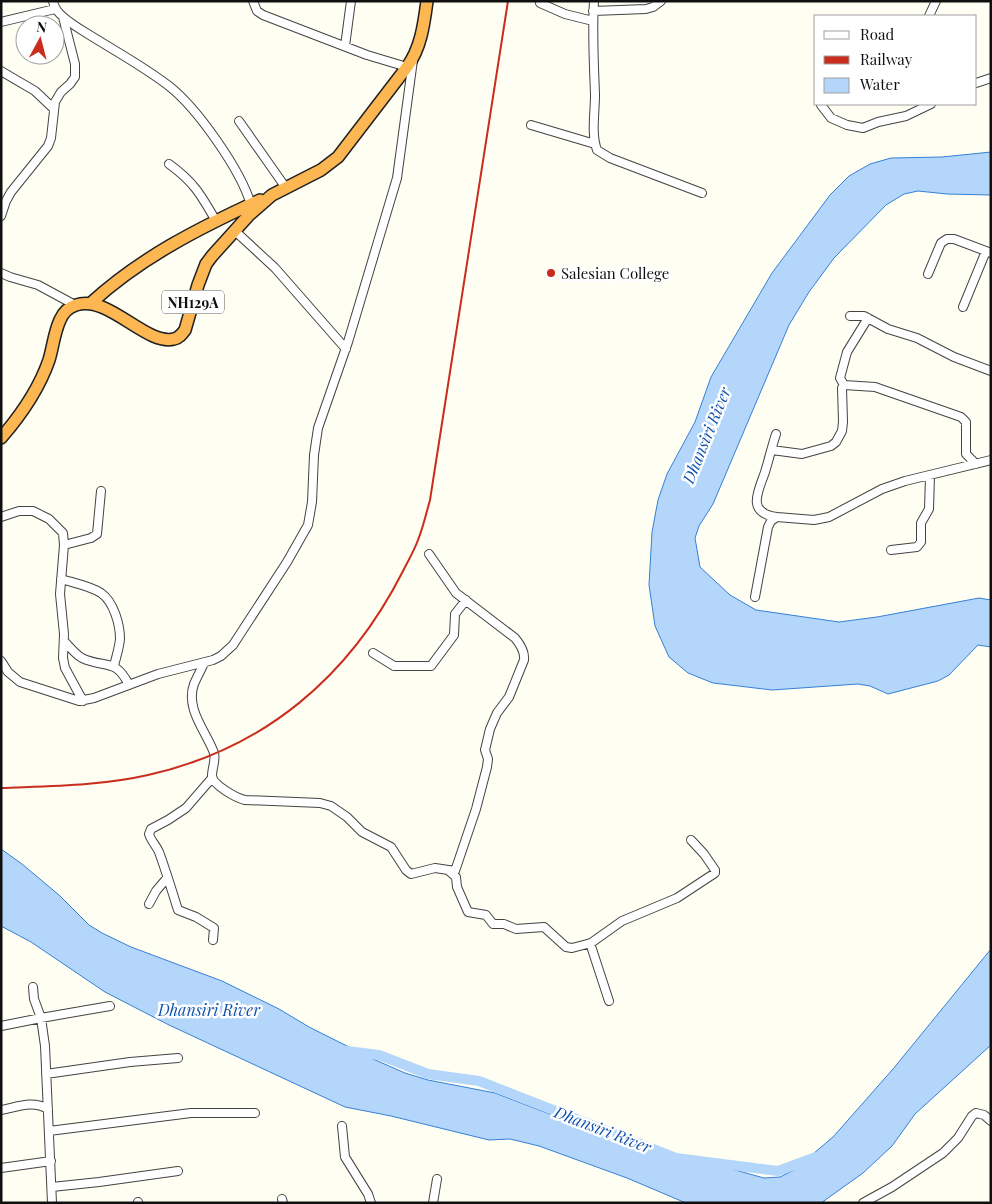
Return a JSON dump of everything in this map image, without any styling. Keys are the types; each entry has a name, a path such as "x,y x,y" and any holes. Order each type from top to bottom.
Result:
{"highway":[{"name":"NH129A","path":"272,196 216,221 166,248 115,282 91,303 104,308 159,338 174,339 180,336 185,330 206,264 257,207 272,196 321,170 338,156 356,136 410,63 422,32 427,1"},
{"path":"1,438 36,389 50,358 60,320 65,312 76,305 91,303"}],"street":[{"path":"1,661 8,672 20,682 69,699 83,701 168,671 204,663 221,656 233,645 306,531 311,516 314,454 318,428 346,349 397,178 410,63 345,46 262,15 257,12 253,1"},
{"path":"345,46 351,1"},
{"path":"594,1 592,43 595,144 598,150 610,158 702,193"},
{"path":"593,11 653,7 661,1"},
{"path":"929,15 936,1"},
{"path":"540,3 566,14 593,21"},
{"path":"1,22 54,5"},
{"path":"65,19 150,73 179,95 199,118 229,160 246,189 250,205"},
{"path":"1,216 11,192 50,142 57,98 74,80 76,73 65,26"},
{"path":"1,71 36,91 54,109"},
{"path":"977,83 991,78"},
{"path":"821,105 831,118 862,128 878,122 906,116 929,105"},
{"path":"239,121 286,188"},
{"path":"531,125 595,144"},
{"path":"170,164 194,185 216,221"},
{"path":"235,231 276,268 346,349"},
{"path":"928,274 941,243 947,238 988,252 963,307"},
{"path":"1,273 38,285 76,305"},
{"path":"850,316 868,318 888,329 917,338 954,357 991,371"},
{"path":"844,385 840,378 847,352 868,318"},
{"path":"772,450 802,454 831,446 836,442 842,430 841,394 844,385"},
{"path":"844,385 875,387 961,417 966,422 966,454 976,464"},
{"path":"776,434 765,473 757,491 756,500 763,513 776,517 814,520 829,516 882,489 905,481 991,460"},
{"path":"891,550 917,547 921,542 921,523 929,509 930,476"},
{"path":"64,545 91,538 97,534 101,490"},
{"path":"1,517 20,511 33,511 49,519 62,533 64,545 60,594 64,641 63,658 65,668 83,701"},
{"path":"756,597 768,527 776,517"},
{"path":"212,778 216,784 240,799 320,803 331,806 347,817 362,832 391,848 406,870 411,874 431,869 454,871 457,869 487,767 488,759 485,750 490,729 497,713 509,697 524,657 522,649 515,638 450,586 429,554"},
{"path":"61,579 100,592 110,601 120,635 114,666"},
{"path":"373,653 394,666 431,666 454,635 455,614 466,600"},
{"path":"64,641 80,657 114,666 124,674 128,685"},
{"path":"204,663 193,689 193,706 214,754 212,778 186,808 151,829 150,838 159,853 178,910 196,917 212,927 214,930 213,940"},
{"path":"447,870 456,876 457,888 470,913 484,914 492,924 504,924 514,928 544,926 569,948 590,943 622,921 677,898 715,873 715,870 704,854 691,840"},
{"path":"149,904 156,891 167,878"},
{"path":"590,943 609,1001"},
{"path":"34,987 34,999 41,1018 45,1046 52,1203"},
{"path":"1,1026 110,1006"},
{"path":"46,1074 130,1062 178,1058"},
{"path":"1,1110 31,1104 41,1105 48,1109"},
{"path":"49,1131 191,1113 255,1113"},
{"path":"863,1203 892,1187 943,1153 955,1142 976,1113 984,1115 991,1121"},
{"path":"342,1126 344,1157 368,1194 371,1203"},
{"path":"1,1168 51,1161"},
{"path":"52,1187 178,1171"},
{"path":"433,1203 437,1179"}],"water":[{"name":"Dhansiri River","path":"991,152 991,195 918,191 904,194 886,205 834,258 809,292 789,325 713,504 699,526 695,538 700,567 730,595 756,610 839,622 979,598 991,600 991,647 978,645 949,675 938,681 888,694 870,686 858,684 772,690 713,683 688,673 669,657 655,626 649,585 652,532 658,500 667,474 695,422 711,377 772,273 830,195 849,176 870,164 891,158 942,157"},
{"name":"Dhansiri River","path":"1,849 59,895 89,925 102,933 131,947 222,981 279,1009 309,1027 405,1073 428,1080 495,1093 586,1128 641,1144 676,1158 706,1162 764,1178 780,1177 794,1170 833,1137 893,1069 991,949 991,1045 915,1114 892,1146 863,1173 821,1203 686,1203 627,1178 539,1146 510,1139 489,1140 391,1116 345,1107 169,1025 105,992 31,942 1,926"}],"waterway":[{"name":"Dhansiri River","path":"347,1051 379,1055 428,1074 479,1081 676,1158 778,1171 816,1157"}],"railway":[{"path":"1,788 75,785 130,779 190,763 230,747 266,727 300,703 330,675 357,644 382,609 415,548 430,500 508,1"}],"place":[{"name":"Salesian College","path":"551,273"}]}
